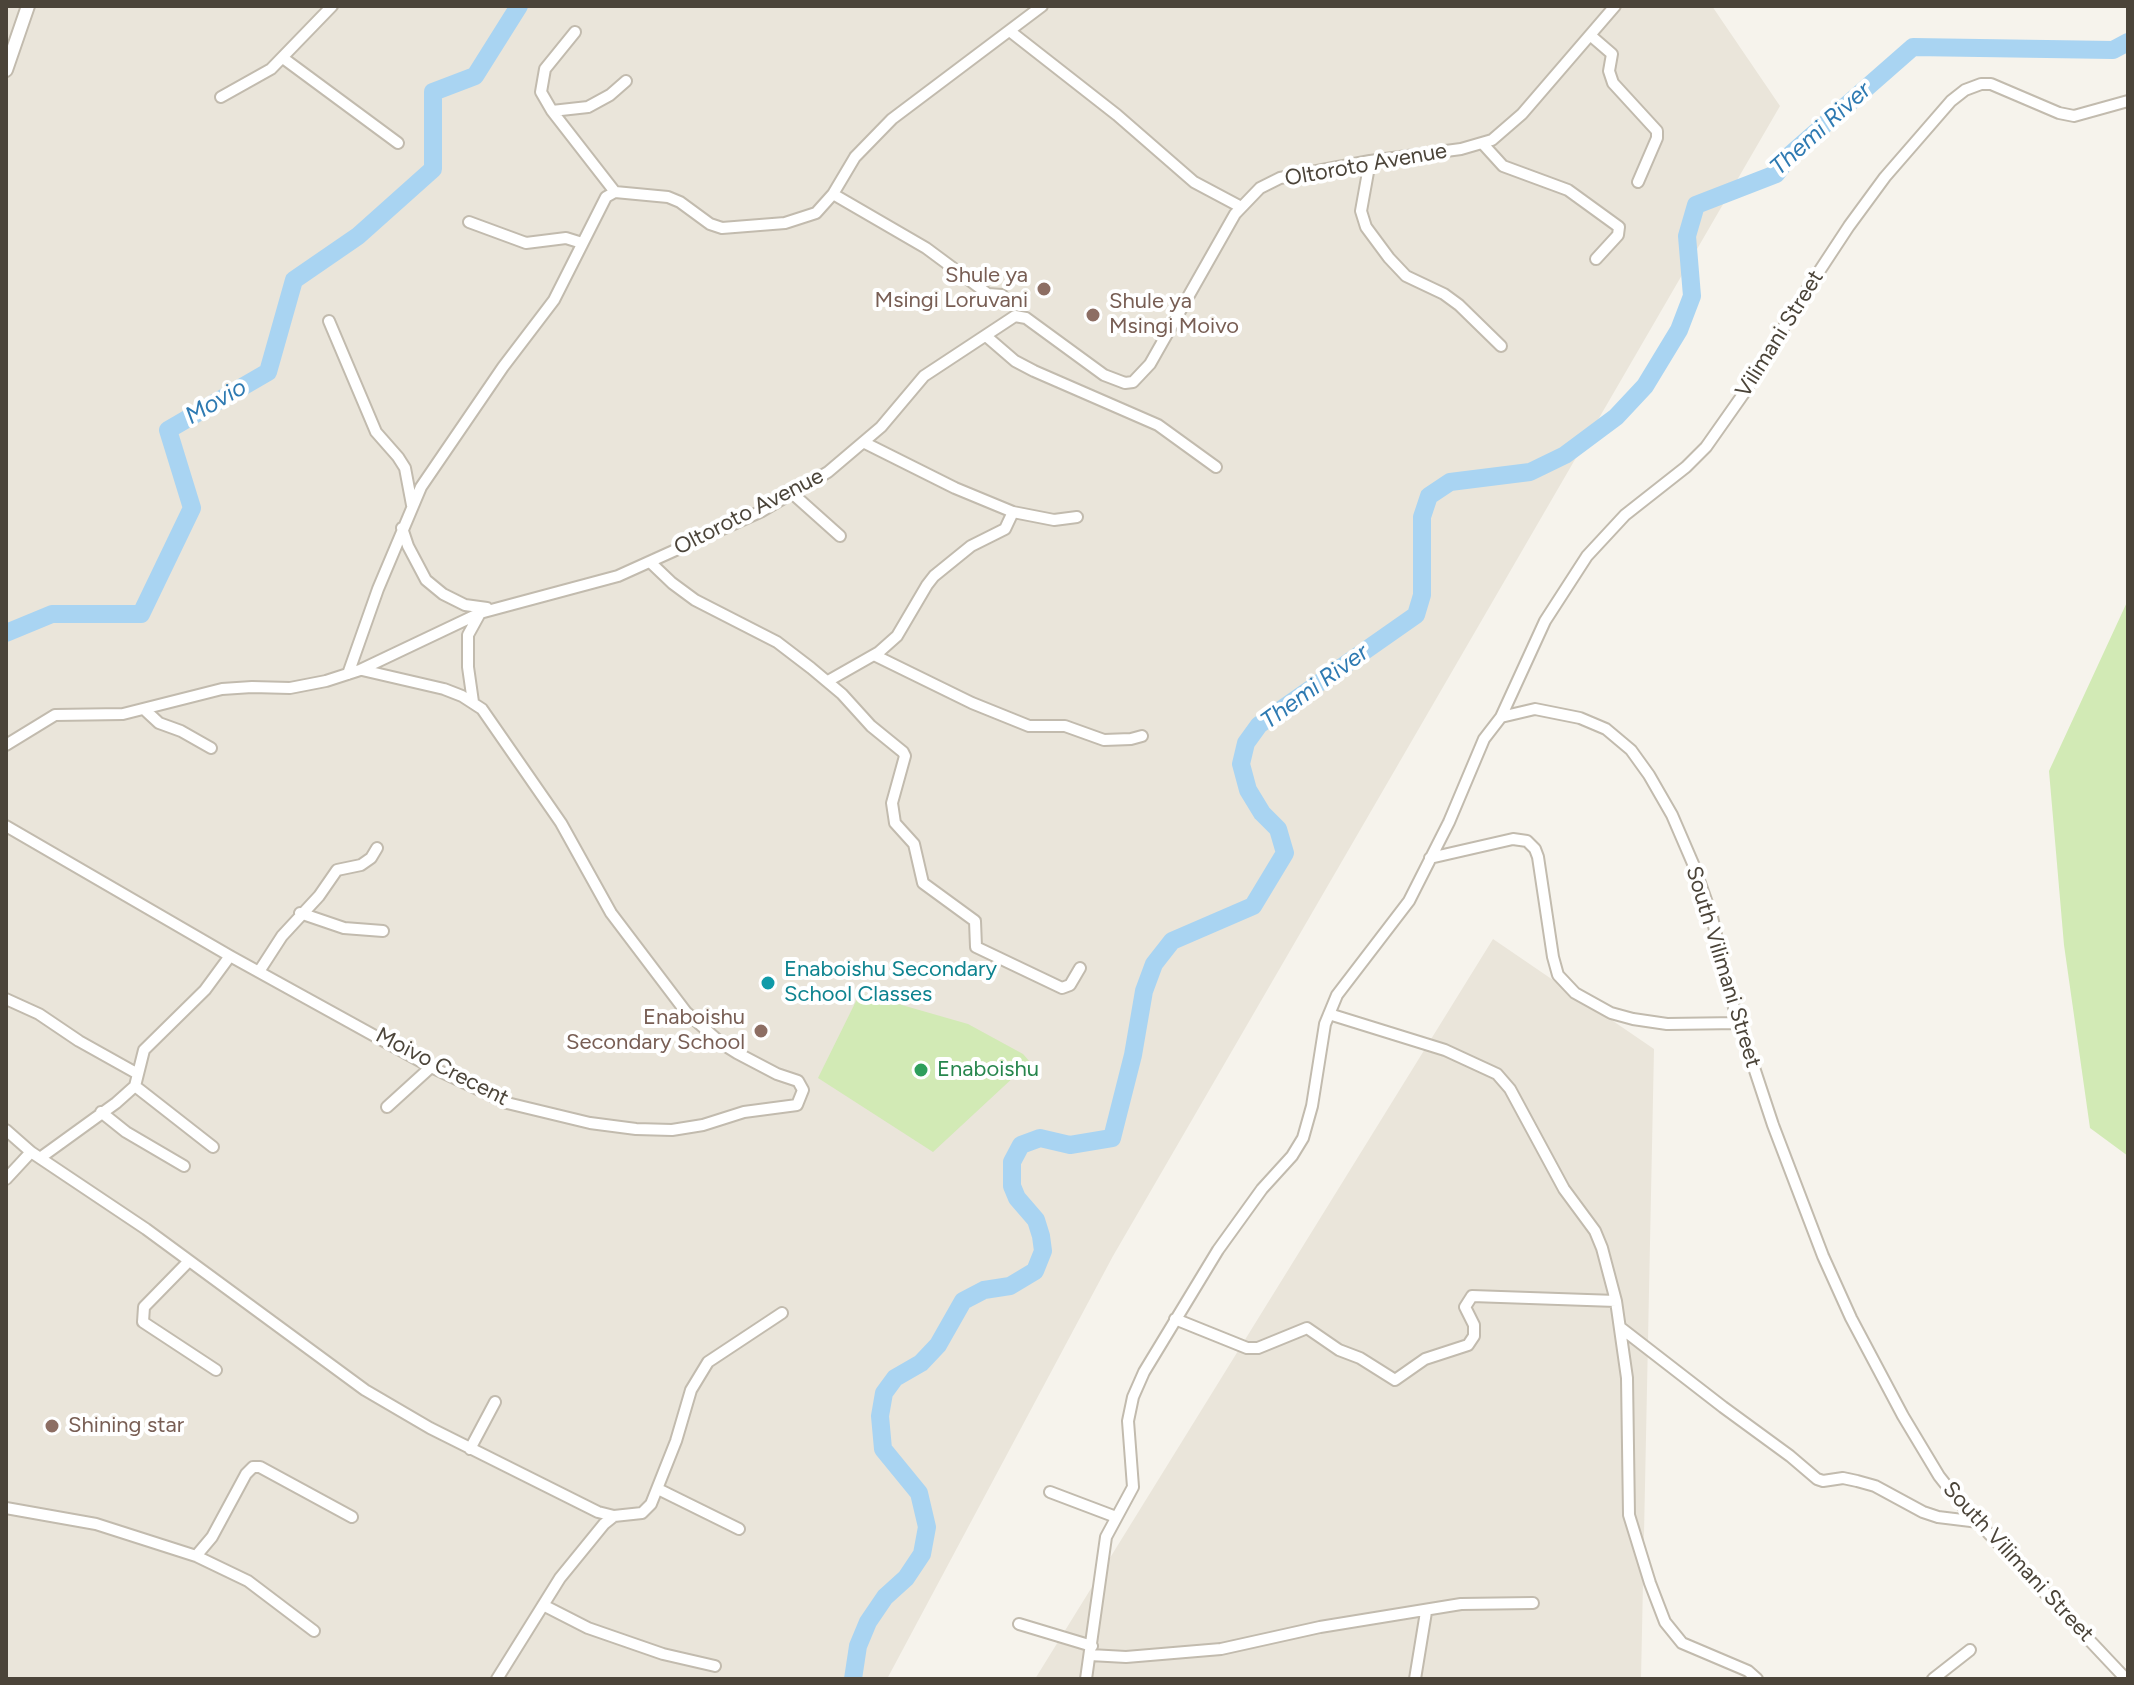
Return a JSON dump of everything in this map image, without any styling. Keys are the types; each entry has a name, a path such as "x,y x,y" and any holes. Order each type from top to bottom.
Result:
{"street":[{"path":"6,70 28,6"},
{"path":"221,97 261,75 283,58 332,6"},
{"path":"348,674 412,505 431,471 503,367 554,300 601,204 615,192 668,197 710,224 736,229 785,223 816,213 833,194 855,157 892,119 1042,6"},
{"name":"Oltoroto Avenue","path":"6,745 55,715 123,714 222,689 302,687 348,674 480,613 598,583 650,562 731,526 828,472 865,443 924,376 1009,319 1020,316 1104,375 1125,383 1133,382 1150,364 1241,207 1260,188 1280,178 1483,144 1504,132 1615,6"},
{"path":"575,32 549,62 542,75 541,92 552,111 615,192"},
{"path":"1011,32 1117,115 1194,182 1241,207"},
{"path":"1590,35 1612,54 1609,71 1613,83 1657,131 1657,138 1638,182"},
{"path":"283,58 398,143"},
{"path":"552,111 588,107 610,95 626,81"},
{"name":"Vilimani Street","path":"1501,717 1545,621 1587,556 1625,515 1686,467 1706,447 1744,393 1849,226 1885,177 1951,101 1965,90 1991,84 2059,113 2074,116 2128,101"},
{"path":"1483,144 1503,166 1568,190 1619,227 1618,235 1596,259"},
{"path":"1370,161 1361,211 1366,227 1406,276 1444,294 1459,305 1501,346"},
{"path":"833,194 926,248 988,294 1002,295"},
{"path":"469,222 526,243 566,238 582,243"},
{"path":"329,321 376,432 405,468 412,505"},
{"path":"986,336 1015,361 1034,371 1158,425 1216,467"},
{"path":"865,443 955,488 1013,512 1054,520 1077,517"},
{"path":"793,494 840,536"},
{"path":"828,681 874,655 904,628 934,576 971,546 1005,529 1013,512"},
{"path":"402,528 426,580 443,594 465,605 495,609"},
{"path":"650,562 695,600 777,642 828,681 871,726 903,752 905,756 892,803 895,823 914,844 923,883 975,921 976,947 1062,988 1070,985 1080,968"},
{"path":"473,702 468,635 480,613"},
{"path":"874,655 972,703 1029,726 1065,726 1104,740 1142,736"},
{"name":"Moivo Crecent","path":"6,826 230,956 431,1067 507,1103 578,1120 636,1129 672,1130 703,1125 744,1112 791,1107 801,1101 803,1090 798,1081 754,1063 721,1043 686,1012 611,913 561,823 482,709 444,689 360,670"},
{"name":"South Vilimani Street","path":"1501,717 1535,709 1557,712 1606,729 1631,750 1649,775 1672,815 1694,866 1712,917 1729,992 1773,1125 1823,1256 1851,1318 1939,1476 2126,1679"},
{"path":"145,710 159,723 211,748"},
{"path":"1086,1679 1109,1528 1129,1500 1133,1487 1128,1439 1133,1397 1175,1319 1225,1240 1303,1138 1312,1106 1325,1024 1337,995 1409,901 1484,739 1501,717"},
{"path":"1430,858 1513,839 1527,841 1538,857 1555,966 1558,975 1575,993 1611,1013 1633,1019 1667,1024 1739,1023"},
{"path":"260,970 282,936 300,913 319,896 337,870 361,865 371,858 377,848"},
{"path":"300,913 344,928 383,931"},
{"path":"6,1179 35,1155 116,1103 137,1080 144,1050 205,990 230,956"},
{"path":"6,999 39,1014 137,1080 144,1095 213,1147"},
{"path":"1329,1014 1445,1050 1497,1074 1510,1089 1528,1117 1564,1189 1595,1231 1616,1301 1629,1427 1629,1515 1665,1622 1682,1643 1748,1671 1757,1679"},
{"path":"387,1107 431,1067"},
{"path":"101,1112 126,1132 184,1166"},
{"path":"6,1130 35,1155 146,1229 365,1390 470,1449 598,1512 614,1516 642,1513 651,1504 697,1377 708,1362 782,1313"},
{"path":"189,1261 144,1307 143,1322 216,1370"},
{"path":"1175,1319 1247,1348 1258,1348 1307,1328 1339,1350 1360,1358 1395,1380 1425,1359 1468,1345 1474,1336 1474,1325 1465,1307 1472,1296 1616,1301"},
{"path":"1621,1328 1817,1479 1857,1481 1875,1486 1923,1512 1979,1522"},
{"path":"470,1449 495,1402"},
{"path":"196,1556 212,1537 246,1474 253,1467 260,1467 352,1517"},
{"path":"658,1489 739,1529"},
{"path":"1050,1492 1116,1517"},
{"path":"6,1508 96,1524 196,1556 248,1581 314,1631"},
{"path":"497,1679 560,1578 614,1516"},
{"path":"1019,1624 1091,1650 1126,1657 1221,1649 1329,1625 1480,1602 1533,1603"},
{"path":"543,1605 588,1628 663,1654 715,1666"},
{"path":"1415,1679 1426,1612"},
{"path":"1933,1679 1970,1650"}],"shaded area":[{"path":"6,6 1712,6 1780,106 1113,1256 887,1679 6,1679"},
{"path":"1493,939 1654,1049 1641,1679 1035,1679"}],"green space":[{"path":"2128,600 2128,1156 2090,1128 2064,945 2049,771"},
{"name":"Enaboishu","path":"860,993 968,1024 1023,1054 1030,1062 933,1152 818,1078"}],"waterway":[{"name":"Movio","path":"6,633 52,614 141,614 192,508 168,430 268,372 294,280 358,236 433,169 433,92 475,76 519,6"},
{"name":"Themi River","path":"853,1679 858,1646 868,1622 922,1554 927,1527 919,1493 883,1449 880,1416 884,1393 895,1378 921,1363 938,1345 963,1301 984,1290 1010,1286 1035,1271 1043,1251 1041,1236 1036,1220 1017,1198 1012,1186 1012,1162 1021,1145 1040,1138 1070,1145 1112,1138 1133,1055 1144,991 1154,964 1172,941 1253,906 1285,853 1278,829 1262,813 1248,790 1241,764 1246,743 1259,725 1416,615 1422,595 1422,517 1429,496 1450,482 1530,472 1565,455 1616,417 1645,386 1679,330 1692,296 1687,236 1696,205 1776,174 1791,154 1913,47 2113,50 2128,42"}],"place":[{"name":"Shule ya Msingi Loruvani","path":"1044,289"},
{"name":"Shule ya Msingi Moivo","path":"1093,315"},
{"name":"Enaboishu Secondary School Classes","path":"768,983"},
{"name":"Enaboishu Secondary School","path":"761,1031"},
{"name":"Enaboishu","path":"921,1070"},
{"name":"Shining star","path":"52,1426"}]}
